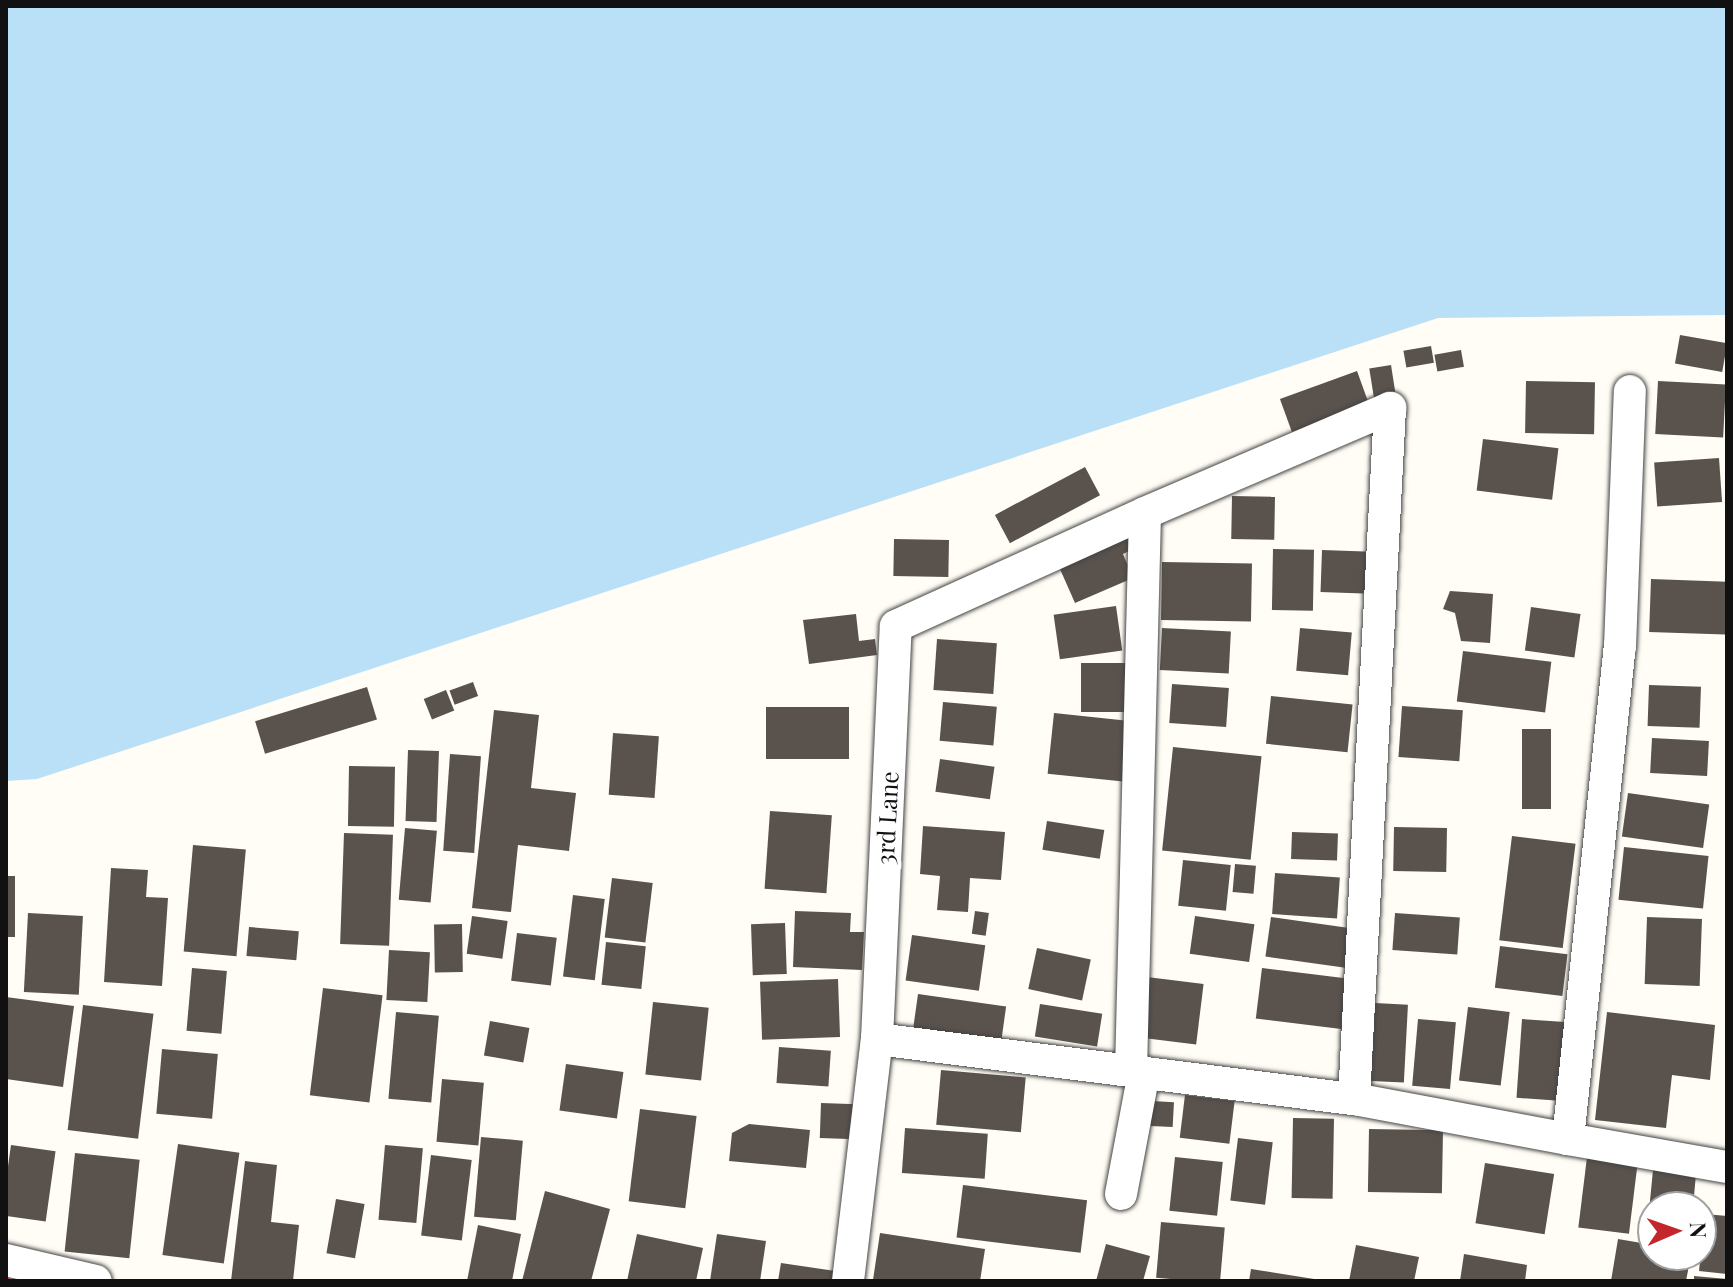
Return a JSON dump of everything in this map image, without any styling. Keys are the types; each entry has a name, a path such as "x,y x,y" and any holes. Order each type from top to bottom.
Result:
{"street":[{"path":"1568,1139 1620,647 1630,391"},
{"path":"1121,1194 1137,1072 1145,513 1390,408 1354,1099"},
{"name":"3rd Lane","path":"848,1281 877,1039 896,626 1145,513"},
{"path":"877,1039 1354,1099 1727,1167"},
{"path":"6,1260 96,1281"}],"water":[{"path":"6,6 1727,6 1727,315 1438,318 37,779 6,781"}],"building":[{"path":"1680,335 1727,343 1722,372 1675,364"},
{"path":"1431,346 1434,363 1406,368 1403,351"},
{"path":"1461,350 1464,367 1437,371 1434,355"},
{"path":"1391,365 1396,395 1374,398 1369,368"},
{"path":"1357,371 1369,404 1292,432 1280,399"},
{"path":"1526,381 1595,382 1594,434 1525,433"},
{"path":"1658,381 1726,385 1723,437 1655,434"},
{"path":"1483,439 1558,448 1552,500 1477,491"},
{"path":"1719,458 1722,502 1657,506 1654,463"},
{"path":"1085,467 1100,495 1010,543 995,515"},
{"path":"1232,496 1275,497 1274,540 1231,539"},
{"path":"1129,528 1137,547 1123,554 1133,578 1075,603 1056,560"},
{"path":"894,539 949,540 948,577 893,576"},
{"path":"1273,549 1314,550 1313,611 1272,610"},
{"path":"1322,550 1379,552 1377,594 1321,592"},
{"path":"1162,562 1252,564 1251,622 1161,620"},
{"path":"1651,579 1727,582 1725,635 1649,632"},
{"path":"1450,591 1493,594 1490,643 1461,641 1455,613 1443,609"},
{"path":"1116,606 1122,651 1060,659 1054,615"},
{"path":"1531,607 1581,614 1574,658 1525,651"},
{"path":"856,614 859,641 875,639 877,655 809,664 803,620"},
{"path":"1162,628 1231,632 1229,674 1160,670"},
{"path":"1300,628 1352,633 1348,675 1296,671"},
{"path":"937,639 997,643 993,694 933,690"},
{"path":"1463,651 1551,662 1545,712 1457,702"},
{"path":"1081,663 1129,663 1129,712 1081,712"},
{"path":"473,682 478,696 455,705 450,691"},
{"path":"1172,684 1229,688 1226,727 1169,723"},
{"path":"1649,685 1701,687 1700,728 1648,726"},
{"path":"367,687 377,720 265,754 255,721"},
{"path":"446,690 454,710 432,719 424,699"},
{"path":"1271,696 1353,705 1348,752 1266,744"},
{"path":"943,702 997,707 993,746 940,741"},
{"path":"1402,706 1463,710 1459,761 1398,757"},
{"path":"766,707 849,707 849,759 766,759"},
{"path":"494,710 539,715 531,788 576,793 569,851 518,845 511,912 472,908"},
{"path":"1054,713 1130,721 1123,782 1048,774"},
{"path":"1522,729 1551,729 1551,809 1522,809"},
{"path":"613,733 659,736 655,798 609,795"},
{"path":"1652,738 1709,741 1707,776 1650,773"},
{"path":"1173,747 1262,756 1251,860 1162,850"},
{"path":"408,750 439,751 437,822 406,821"},
{"path":"450,754 481,756 474,853 443,851"},
{"path":"940,759 994,767 990,799 935,792"},
{"path":"349,766 395,767 394,827 348,826"},
{"path":"1628,793 1709,804 1703,848 1622,837"},
{"path":"770,811 832,815 826,893 765,889"},
{"path":"1047,821 1104,830 1100,859 1042,850"},
{"path":"923,826 1005,832 1001,880 970,878 968,912 937,910 940,876 920,874"},
{"path":"1394,827 1447,828 1446,872 1393,871"},
{"path":"405,828 437,831 431,903 399,900"},
{"path":"1292,832 1338,834 1337,861 1291,859"},
{"path":"344,833 393,835 389,946 340,944"},
{"path":"1512,836 1576,844 1563,948 1499,940"},
{"path":"193,845 246,850 236,956 184,952"},
{"path":"1624,847 1709,856 1703,909 1618,900"},
{"path":"1183,860 1231,865 1226,911 1178,906"},
{"path":"1235,864 1256,866 1253,894 1233,892"},
{"path":"111,868 148,870 146,897 168,898 162,986 104,982"},
{"path":"1275,873 1340,878 1337,918 1272,914"},
{"path":"6,876 15,876 15,937 6,937"},
{"path":"612,878 653,883 645,943 605,938"},
{"path":"573,895 605,899 595,980 563,976"},
{"path":"795,911 851,913 850,932 864,932 862,970 793,967"},
{"path":"975,911 989,913 986,936 972,934"},
{"path":"28,913 83,916 79,995 24,992"},
{"path":"1395,913 1460,918 1457,954 1392,950"},
{"path":"472,916 508,921 502,959 467,954"},
{"path":"1195,916 1254,924 1249,962 1190,954"},
{"path":"1271,917 1358,929 1353,969 1265,957"},
{"path":"1647,917 1702,919 1700,986 1645,984"},
{"path":"785,923 787,974 753,975 751,924"},
{"path":"434,924 462,924 463,972 435,972"},
{"path":"249,927 299,931 296,960 246,956"},
{"path":"517,933 557,938 551,986 511,981"},
{"path":"912,935 985,945 979,991 906,981"},
{"path":"606,942 646,946 641,989 602,985"},
{"path":"1500,946 1567,954 1562,996 1495,988"},
{"path":"1037,948 1091,959 1082,1001 1028,989"},
{"path":"389,950 430,952 427,1002 386,1000"},
{"path":"192,968 227,971 221,1034 187,1031"},
{"path":"1262,968 1349,979 1343,1029 1256,1019"},
{"path":"1147,977 1204,984 1196,1044 1140,1038"},
{"path":"838,979 840,1037 762,1040 760,982"},
{"path":"323,988 383,995 369,1103 310,1095"},
{"path":"918,994 1006,1006 1000,1049 912,1037"},
{"path":"6,997 74,1006 63,1087 6,1079"},
{"path":"653,1002 709,1008 701,1080 645,1075"},
{"path":"1375,1003 1408,1005 1404,1083 1371,1081"},
{"path":"1040,1004 1102,1014 1097,1046 1035,1037"},
{"path":"83,1005 153,1014 138,1139 68,1130"},
{"path":"1468,1007 1510,1012 1501,1086 1459,1080"},
{"path":"396,1012 439,1016 431,1102 388,1099"},
{"path":"1607,1012 1715,1025 1710,1080 1672,1075 1666,1128 1595,1120"},
{"path":"1418,1019 1456,1022 1450,1089 1412,1086"},
{"path":"1522,1019 1565,1022 1559,1101 1516,1098"},
{"path":"490,1021 529,1028 523,1062 484,1055"},
{"path":"779,1047 831,1051 828,1087 776,1083"},
{"path":"162,1049 218,1054 212,1119 156,1114"},
{"path":"566,1064 623,1072 617,1119 559,1111"},
{"path":"941,1070 1026,1077 1021,1132 936,1125"},
{"path":"442,1079 484,1083 478,1145 437,1142"},
{"path":"1185,1095 1235,1101 1229,1144 1180,1138"},
{"path":"1152,1101 1174,1102 1173,1127 1151,1126"},
{"path":"821,1103 857,1104 856,1139 820,1138"},
{"path":"640,1109 697,1116 685,1208 629,1201"},
{"path":"1293,1118 1334,1119 1333,1199 1292,1198"},
{"path":"749,1124 810,1130 806,1168 729,1161 732,1133"},
{"path":"905,1128 988,1134 985,1179 902,1173"},
{"path":"1369,1129 1443,1130 1442,1193 1368,1192"},
{"path":"481,1137 523,1141 516,1220 474,1217"},
{"path":"1238,1138 1273,1142 1265,1205 1230,1201"},
{"path":"178,1144 239,1153 224,1264 162,1255"},
{"path":"11,1145 56,1151 46,1222 6,1216 6,1181"},
{"path":"385,1145 423,1148 416,1223 378,1220"},
{"path":"75,1153 140,1160 129,1258 65,1251"},
{"path":"431,1155 472,1160 462,1240 421,1235"},
{"path":"1175,1157 1223,1162 1217,1216 1169,1211"},
{"path":"1587,1157 1638,1163 1629,1234 1578,1227"},
{"path":"245,1161 277,1165 271,1222 299,1225 293,1281 231,1281"},
{"path":"1485,1163 1554,1174 1545,1234 1475,1223"},
{"path":"1653,1170 1696,1174 1694,1191 1651,1191"},
{"path":"963,1185 1087,1200 1081,1253 957,1238"},
{"path":"545,1191 610,1209 591,1281 522,1281"},
{"path":"336,1199 365,1204 355,1258 326,1253"},
{"path":"1717,1215 1727,1216 1727,1274 1699,1271 1717,1271"},
{"path":"1161,1222 1225,1228 1220,1281 1156,1278"},
{"path":"478,1225 521,1234 512,1281 467,1281"},
{"path":"880,1233 985,1249 980,1281 873,1280"},
{"path":"637,1234 703,1248 696,1281 627,1281"},
{"path":"717,1234 766,1241 760,1281 710,1281"},
{"path":"1618,1239 1637,1242 1637,1271 1688,1271 1686,1281 1611,1281"},
{"path":"1106,1244 1150,1256 1143,1281 1096,1281"},
{"path":"1356,1245 1419,1257 1414,1281 1349,1281"},
{"path":"1464,1254 1527,1265 1525,1281 1460,1281"},
{"path":"781,1263 842,1272 841,1281 778,1281"},
{"path":"1251,1269 1314,1279 1314,1281 1249,1281"},
{"path":"1694,1276 1727,1279 1727,1281 1694,1281"}]}
